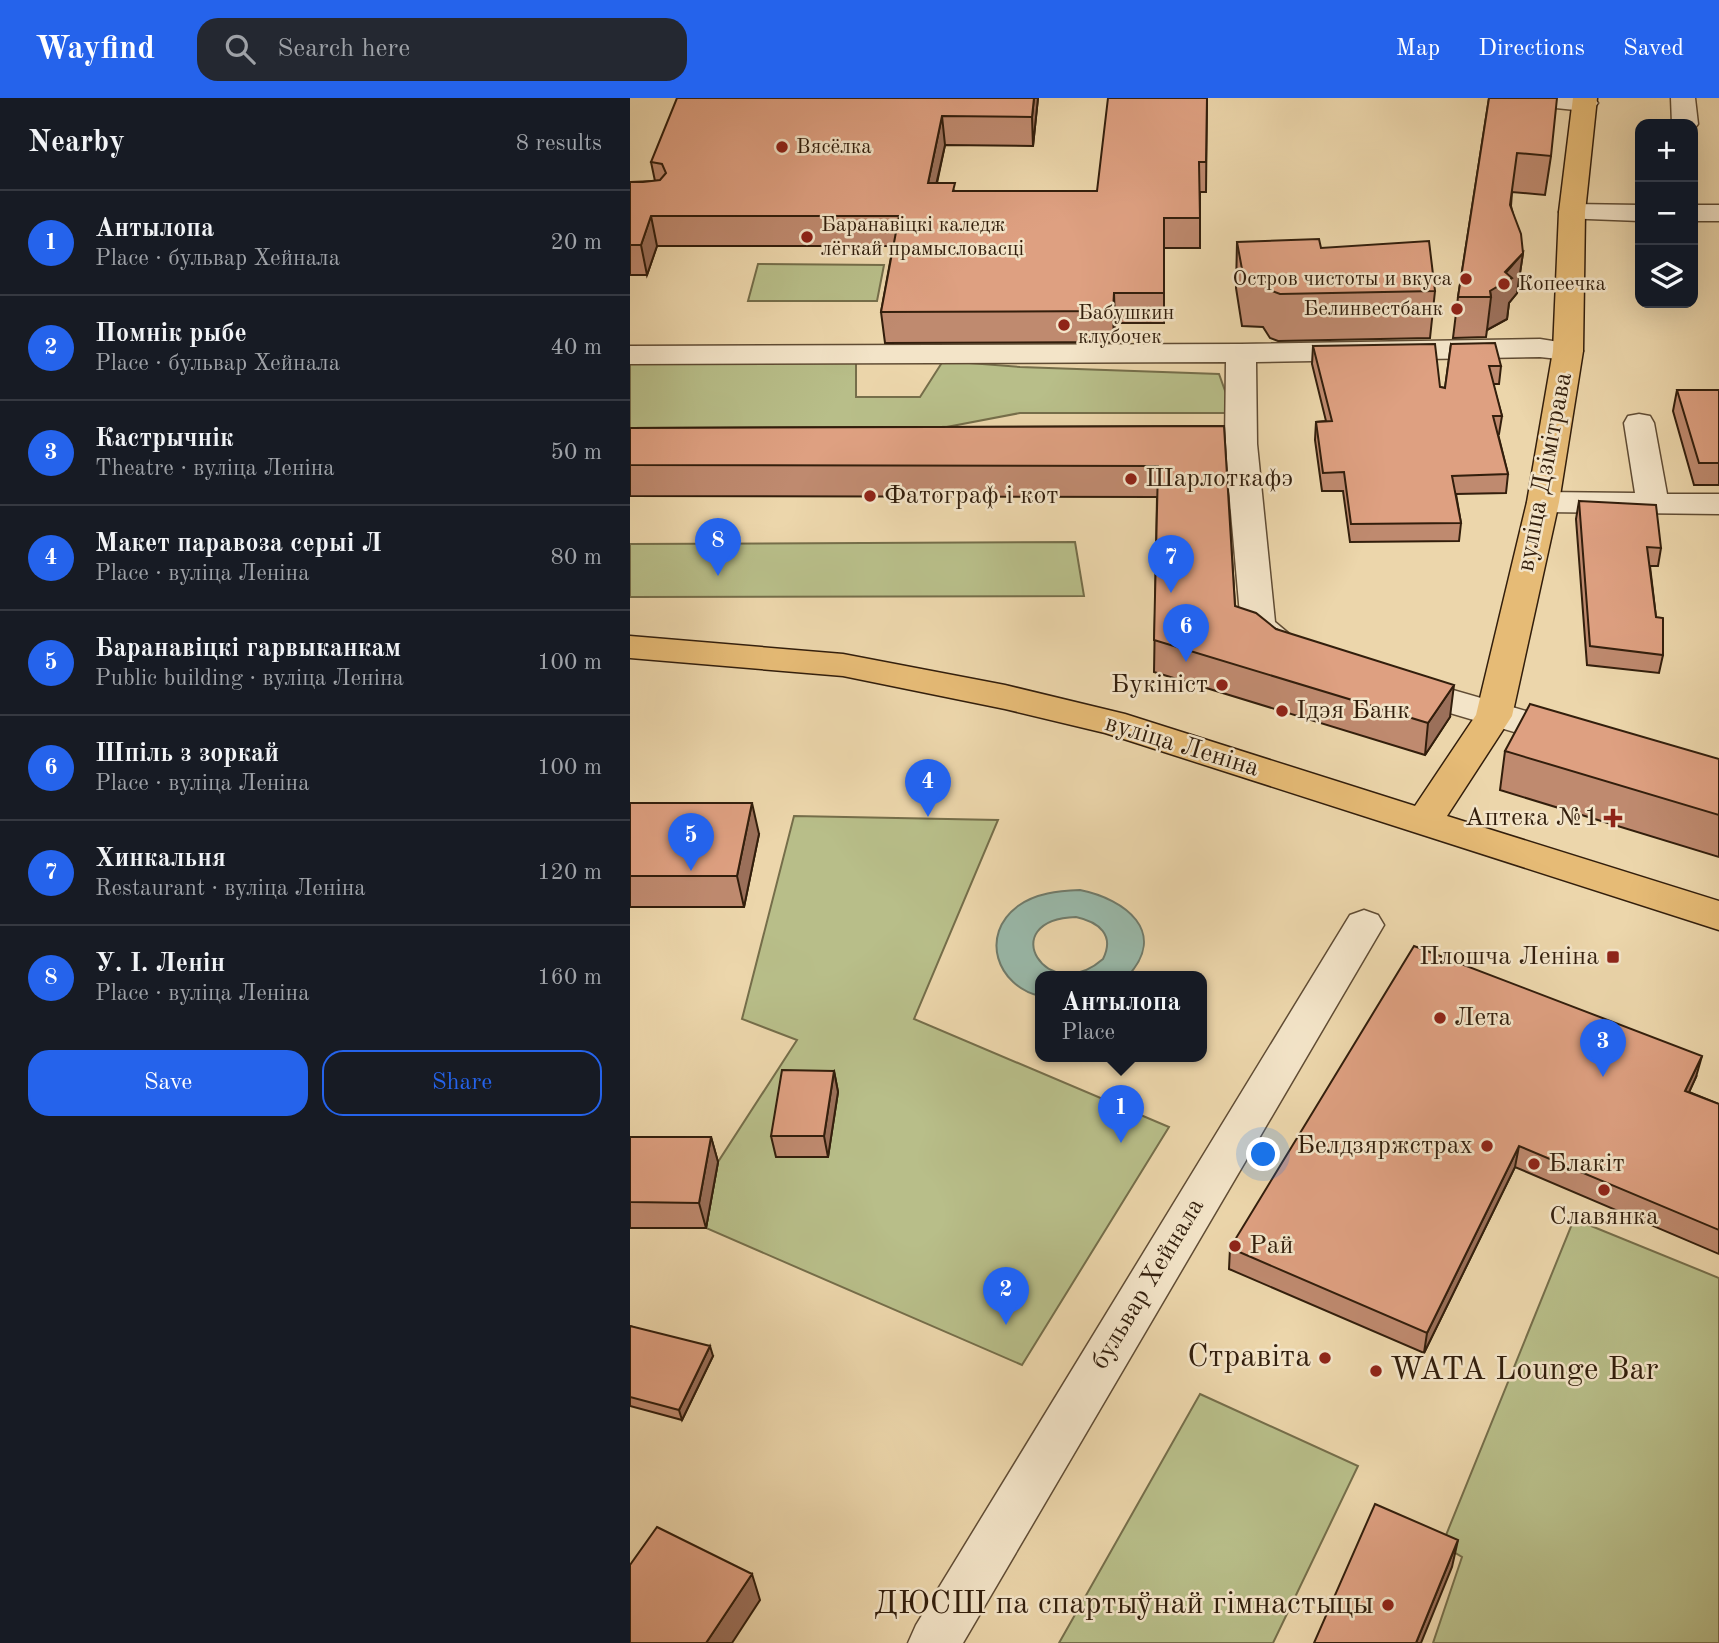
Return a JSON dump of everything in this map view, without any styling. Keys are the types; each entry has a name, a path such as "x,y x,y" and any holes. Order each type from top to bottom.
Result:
{"main road":[{"name":"вуліца Дзімітрава","path":"1424,822 1494,716 1543,502 1568,351 1572,212 1585,100"},
{"name":"вуліца Леніна","path":"630,647 843,665 1005,697 1112,723 1719,916"},
{"path":"630,667 714,652"}],"street":[{"path":"1526,98 1585,100"},
{"path":"1683,98 1685,119"},
{"path":"1572,212 1635,213"},
{"path":"1698,213 1719,213"},
{"path":"630,355 1241,353 1539,348 1568,351"},
{"path":"1241,353 1228,444 1258,626 1287,650 1313,659"},
{"path":"1639,423 1653,503"},
{"path":"1543,502 1719,504"},
{"path":"1377,679 1494,716 1610,746"},
{"name":"бульвар Хейнала","path":"934,1643 1364,925"}],"green space":[{"path":"758,264 884,265 877,301 748,301"},
{"path":"856,359 856,397 920,397 943,361 1020,367 1219,374 1233,413 1020,413 931,430 630,435 630,360"},
{"path":"1075,542 1084,596 630,597 630,544"},
{"path":"794,816 998,820 914,1019 1169,1127 1022,1365 706,1228 718,1162 797,1040 742,1019"},
{"path":"1574,1219 1719,1278 1719,1643 1433,1643 1462,1557 1442,1545"},
{"path":"1200,1394 1358,1466 1273,1643 1059,1643"}],"shaded area":[{"path":"1080,890 1097,894 1126,910 1136,920 1142,932 1144,946 1139,961 1132,971 1082,971 1103,959 1107,943 1106,936 1098,926 1076,917 1051,922 1037,932 1033,945 1037,958 1056,971 1035,971 1035,994 1013,982 998,958 996,945 999,931 1006,918 1018,906 1032,898"}],"building":[{"path":"677,98 1034,98 1032,117 942,116 928,183 955,183 953,191 1097,191 1108,98 1207,98 1206,162 1199,162 1200,218 1164,218 1164,293 1114,293 1113,311 881,312 899,216 651,216 641,245 630,245 630,182 660,180 666,173 662,164 651,162"},
{"path":"1489,98 1557,98 1551,156 1517,153 1510,205 1521,234 1523,253 1505,272 1512,278 1490,291 1491,297 1458,297"},
{"path":"1319,239 1321,248 1429,241 1435,291 1280,294 1272,291 1265,280 1244,280 1237,242"},
{"path":"1495,343 1501,366 1489,366 1502,416 1493,416 1508,474 1452,476 1461,523 1351,524 1344,472 1323,473 1316,422 1332,421 1313,346 1435,344 1440,387 1445,388 1451,344"},
{"path":"1677,390 1719,390 1719,463 1699,463"},
{"path":"1224,426 1235,606 1256,613 1276,629 1454,685 1428,723 1154,640 1158,466 630,465 630,428"},
{"path":"1579,501 1656,505 1661,548 1647,547 1656,617 1663,618 1663,655 1590,646"},
{"path":"1530,704 1719,759 1719,815 1505,751"},
{"path":"630,803 752,803 737,876 630,876"},
{"path":"1414,946 1702,1056 1685,1091 1719,1104 1719,1230 1519,1146 1427,1333 1230,1248"},
{"path":"782,1070 834,1071 824,1136 771,1136"},
{"path":"630,1137 711,1137 699,1203 630,1202"},
{"path":"630,1326 710,1346 679,1410 630,1397"},
{"name":"ДЮСШ па спартыўнай гімнастыцы","path":"1375,1504 1458,1540 1416,1643 1314,1643"},
{"path":"657,1527 752,1574 706,1643 630,1643 630,1565"}],"place":[{"name":"Вясёлка","path":"782,147"},
{"name":"Баранавіцкі каледж лёгкай прамысловасці","path":"807,237"},
{"name":"Остров чистоты и вкуса","path":"1466,279"},
{"name":"Копеечка","path":"1504,284"},
{"name":"Белинвестбанк","path":"1457,309"},
{"name":"Бабушкин клубочек","path":"1064,325"},
{"name":"Шарлоткафэ","path":"1131,479"},
{"name":"Фатограф і кот","path":"870,496"},
{"name":"У. І. Ленін","path":"718,576"},
{"name":"Хинкальня","path":"1171,593"},
{"name":"Шпіль з зоркай","path":"1186,662"},
{"name":"Букініст","path":"1222,685"},
{"name":"Ідэя Банк","path":"1282,711"},
{"name":"Макет паравоза серыі Л","path":"928,817"},
{"name":"Аптека №1","path":"1613,818"},
{"name":"Баранавіцкі гарвыканкам","path":"691,871"},
{"name":"Плошча Леніна","path":"1613,957"},
{"name":"Лета","path":"1440,1018"},
{"name":"Кастрычнік","path":"1603,1077"},
{"name":"Антылопа","path":"1121,1143"},
{"name":"Белдзяржстрах","path":"1487,1146"},
{"name":"Блакіт","path":"1534,1164"},
{"name":"Славянка","path":"1604,1190"},
{"name":"Рай","path":"1235,1246"},
{"name":"Помнік рыбе","path":"1006,1325"},
{"name":"Стравіта","path":"1325,1358"},
{"name":"WATA Lounge Bar","path":"1376,1371"},
{"name":"ДЮСШ па спартыўнай гімнастыцы","path":"1388,1605"}]}
